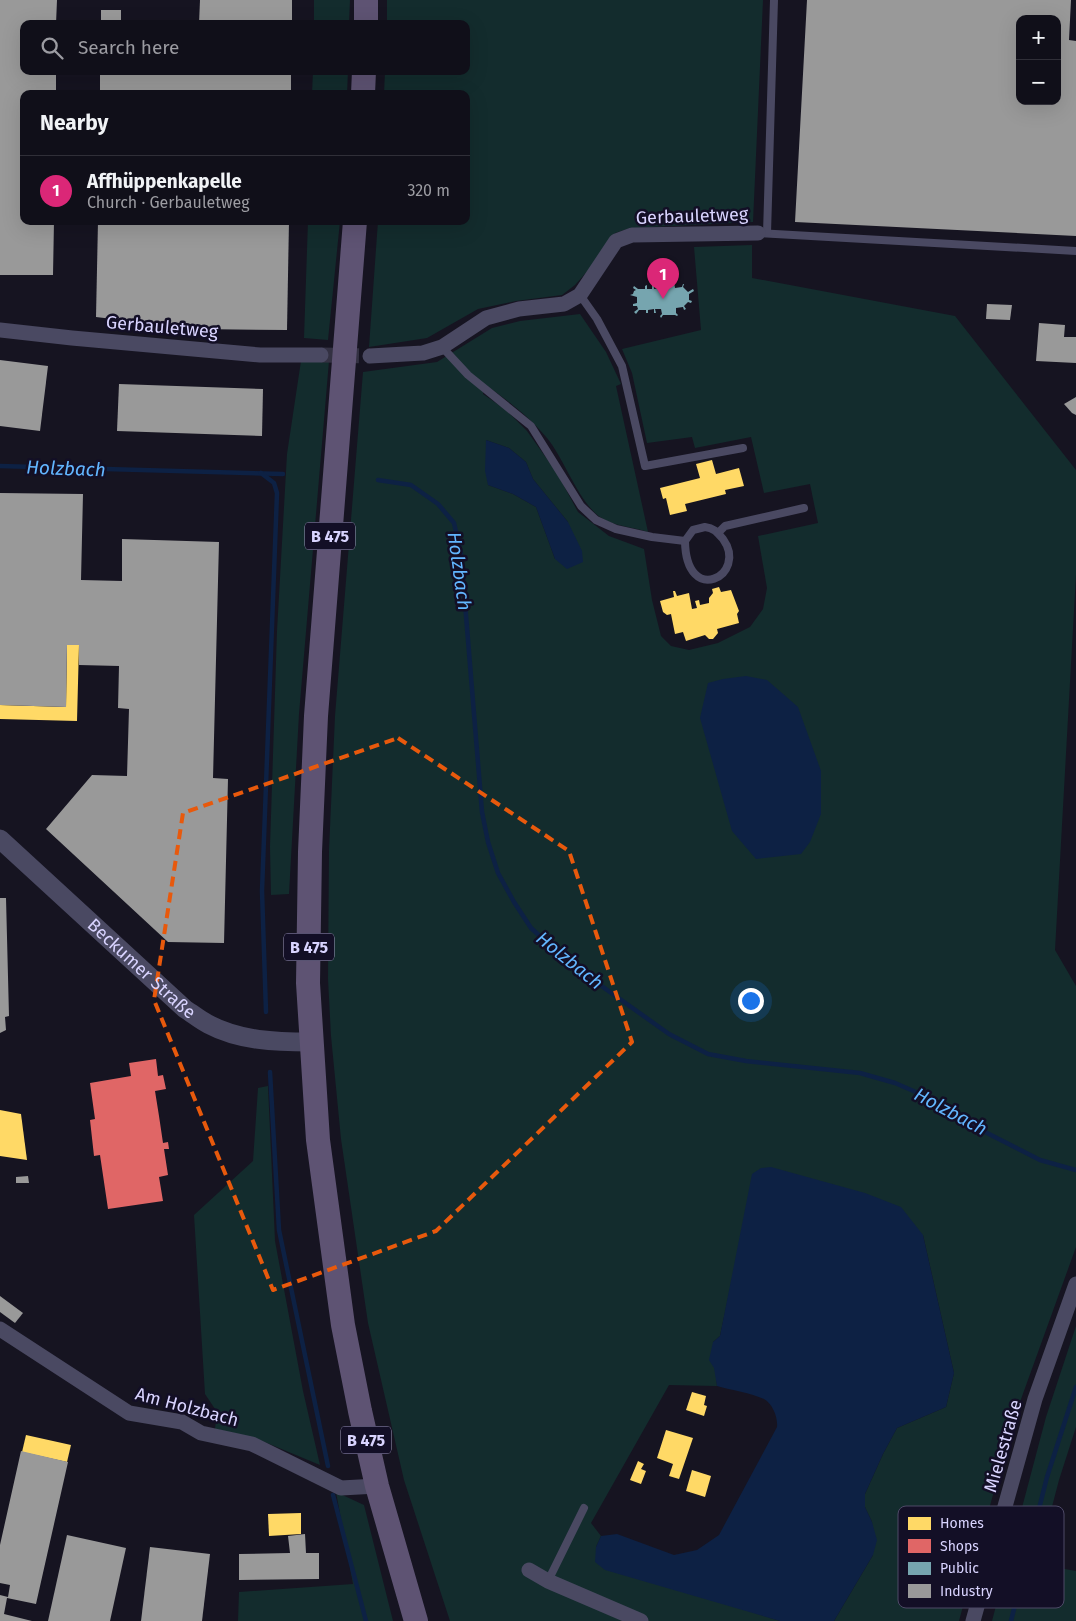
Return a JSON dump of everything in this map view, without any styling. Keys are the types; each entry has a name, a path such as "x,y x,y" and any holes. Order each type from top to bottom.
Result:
{"main road":[{"path":"366,0 366,20"},
{"path":"363,90 364,75"},
{"name":"B 475","path":"356,225 316,716 310,852 308,983 318,1140 343,1325 360,1411 378,1486 416,1621"}],"street":[{"name":"Gerbauletweg","path":"580,295 616,241 624,238 641,235 762,233"},
{"path":"370,356 423,353 442,347 486,318 519,309 564,304 580,295"},
{"name":"Gerbauletweg","path":"0,330 250,354 321,354"},
{"name":"Beckumer Straße","path":"0,839 185,1009 208,1024 253,1039 278,1042 311,1042"},
{"name":"Mielestraße","path":"1005,1506 1035,1399 1076,1284"},
{"name":"Am Holzbach","path":"0,1330 129,1413 182,1422 202,1433 252,1444 341,1488 378,1486"},
{"path":"529,1570 548,1581 641,1621"},
{"name":"Mielestraße","path":"973,1621 977,1608"}],"lane":[{"path":"774,0 762,233 1076,251"},
{"path":"580,295 597,319 622,366 645,466 743,448"},
{"path":"442,347 468,375 531,426 581,506 596,520 616,529 652,538 685,541"},
{"path":"718,533 725,526 804,508"},
{"path":"704,527 713,528 725,543 728,554 729,565 724,573 717,578 704,580 694,575 688,566 685,541 693,530 704,527"},
{"path":"548,1581 584,1508"}],"highlighted area":[{"path":"398,738 569,851 632,1042 436,1231 273,1290 154,1000 183,813"}],"green space":[{"path":"314,0 350,0 349,20 314,20"},
{"path":"387,0 763,0 753,222 630,228 615,233 591,267 575,285 562,295 516,301 478,309 427,338 369,347 378,225 470,225 470,90 384,90 385,75 470,75 470,20 387,20"},
{"path":"313,75 348,75 347,90 312,90"},
{"path":"308,225 340,225 328,340 304,338"},
{"path":"752,245 752,278 955,316 1076,470 1076,575 1055,950 1076,986 1076,1247 1012,1424 990,1506 898,1506 898,1608 962,1608 959,1621 834,1621 873,1555 872,1522 865,1507 865,1494 883,1454 897,1428 946,1407 954,1373 923,1235 736,1260 720,1336 713,1342 717,1386 669,1385 591,1523 601,1536 596,1547 742,1609 780,1621 450,1621 404,1480 368,1323 341,1139 331,1036 328,979 329,850 335,716 363,372 437,362 492,328 520,321 580,314 606,352 621,384 616,386 648,532 617,524 600,517 585,501 554,447 533,422 483,383 483,394 506,410 527,431 557,473 578,512 609,536 644,549 652,600 661,636 671,646 689,650 718,643 750,627 763,609 767,588 758,536 818,523 810,484 764,493 751,437 695,448 692,437 647,443 632,373 622,349 701,330 694,247","holes":["486,440 509,448 526,462 533,479 568,522 555,559 536,507 513,494 488,485"]},
{"path":"301,361 329,361 299,714 289,894 271,895 270,847 277,631 287,454"},
{"path":"268,1086 275,1241 303,1391 320,1465 255,1438 215,1429 217,1412 205,1394 194,1215 253,1161 258,1088"},
{"path":"1076,1326 1076,1427 1052,1506 1022,1506 1046,1417"},
{"path":"336,1492 364,1505 393,1621 238,1621 239,1592 353,1584"},
{"path":"1064,1569 1076,1571 1076,1621 992,1621 995,1608 1064,1608"}],"water":[{"path":"486,440 509,448 526,462 533,479 568,522 582,551 583,562 567,569 555,559 536,507 513,494 488,485 485,471"},
{"path":"746,676 767,680 798,707 821,771 821,814 810,842 801,854 756,859 732,831 700,718 708,683"},
{"path":"771,1167 865,1193 901,1207 923,1235 954,1373 946,1407 897,1428 883,1454 865,1494 865,1507 877,1540 873,1555 834,1621 780,1621 605,1570 595,1562 596,1547 601,1536 617,1534 674,1555 697,1550 719,1535 777,1427 774,1412 767,1401 747,1393 717,1386 714,1368 709,1360 713,1342 720,1336 752,1174 761,1168"}],"building: Homes":[{"path":"712,460 716,474 739,468 744,486 725,490 726,494 685,504 687,511 670,515 666,498 663,499 660,488 700,478 696,464"},
{"path":"719,587 721,592 731,590 739,611 737,614 739,623 717,629 718,633 713,639 709,639 705,635 686,641 683,632 675,634 671,614 667,615 663,612 660,601 674,597 673,591 675,591 677,596 689,593 692,609 697,608 695,601 699,600 700,605 709,603 709,598 713,593 712,589"},
{"path":"67,645 79,645 77,721 0,719 0,705 66,707"},
{"path":"0,1110 21,1114 27,1160 0,1156"},
{"path":"692,1392 706,1396 704,1405 707,1406 704,1416 686,1410"},
{"path":"666,1430 693,1438 679,1479 669,1476 673,1464 657,1458"},
{"path":"26,1435 71,1445 67,1462 22,1452"},
{"path":"638,1461 644,1464 641,1469 646,1471 641,1484 630,1480"},
{"path":"692,1470 711,1476 705,1497 686,1491"},
{"path":"301,1513 301,1534 269,1536 268,1514"}],"building: Shops":[{"path":"156,1059 158,1076 163,1075 166,1089 155,1091 163,1143 168,1142 169,1149 164,1149 168,1175 159,1177 163,1201 108,1209 100,1155 94,1156 90,1120 95,1119 90,1083 131,1076 129,1063"}],"building: Public":[{"path":"659,279 661,281 672,281 674,279 676,280 674,282 675,288 682,287 684,284 683,287 688,292 693,289 694,291 689,294 691,303 688,302 684,306 686,309 684,310 683,307 676,308 677,316 663,315 661,318 661,309 655,309 656,313 654,313 654,309 648,310 648,313 646,313 646,310 639,310 636,314 634,312 638,309 633,304 637,303 637,297 630,295 636,290 633,288 634,286 638,289 645,289 647,285 647,289 652,289 652,285 654,285 654,289 660,288"}],"building: Industry":[{"path":"0,0 57,0 56,20 20,20 20,75 56,75 56,90 20,90 20,225 54,225 53,275 0,275"},
{"path":"200,0 292,0 292,20 199,20"},
{"path":"807,0 1071,0 1069,40 1076,41 1076,236 795,222"},
{"path":"101,10 121,10 121,20 101,20"},
{"path":"100,75 291,75 291,90 100,90"},
{"path":"98,225 289,225 287,330 195,329 96,317"},
{"path":"987,304 1012,305 1010,320 986,319"},
{"path":"1039,323 1065,325 1064,337 1076,337 1076,363 1036,361"},
{"path":"0,360 48,366 40,431 0,426"},
{"path":"119,384 263,389 262,436 117,431"},
{"path":"1076,397 1076,415 1064,404"},
{"path":"0,493 83,494 81,580 122,581 122,539 219,542 213,778 228,779 224,943 168,942 46,829 92,775 127,776 129,709 118,708 119,666 79,665 79,645 67,645 66,707 0,705"},
{"path":"0,898 6,898 9,1016 5,1017 6,1030 0,1033"},
{"path":"28,1176 29,1183 16,1183 16,1177"},
{"path":"0,1296 23,1313 15,1323 0,1312"},
{"path":"21,1451 68,1462 36,1604 7,1598 4,1614 32,1621 0,1621 0,1595 8,1597 10,1585 0,1583 0,1545"},
{"path":"305,1534 306,1553 319,1553 319,1579 239,1580 239,1554 290,1553 288,1536"},
{"path":"67,1535 126,1548 110,1621 48,1621"},
{"path":"150,1547 210,1554 202,1621 141,1621"}],"waterway":[{"name":"Holzbach","path":"0,466 283,474"},
{"path":"261,473 274,483 277,493 262,891 266,1012"},
{"name":"Holzbach","path":"378,480 411,485 438,504 454,523 461,554 482,812 488,842 498,873 531,928 572,965 669,1034 708,1054 746,1061 860,1073 895,1083 932,1099 985,1132 1040,1160 1076,1170"},
{"path":"270,1072 279,1230 328,1466"},
{"path":"1040,1506 1047,1477 1076,1387"},
{"path":"333,1495 366,1621"},
{"path":"1011,1621 1014,1608"}],"tunnel":[{"path":"321,355 370,356"}],"place":[{"name":"Affhüppenkapelle","path":"663,299"}]}
